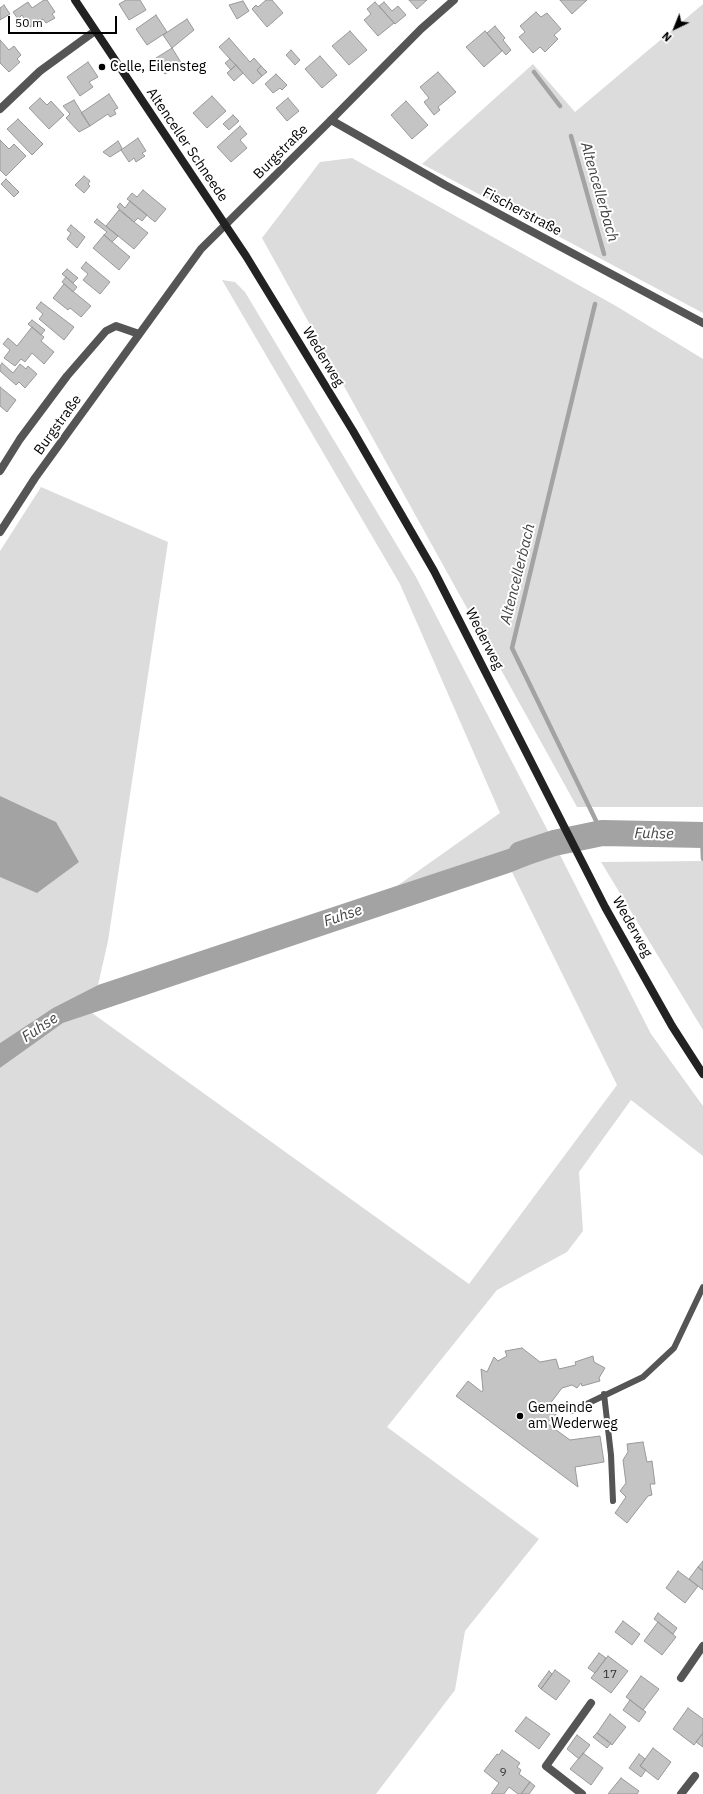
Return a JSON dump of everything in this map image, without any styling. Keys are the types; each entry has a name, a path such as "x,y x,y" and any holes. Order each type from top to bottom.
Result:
{"main road":[{"name":"Altenceller Schneede","path":"75,0 225,225"},
{"name":"Wederweg","path":"225,225 274,300 434,571 542,780 605,907 672,1026 703,1074"}],"street":[{"name":"Burgstraße","path":"1,529 35,478 201,249 421,29 454,0"},
{"path":"0,109 40,71 95,31"},
{"name":"Fischerstraße","path":"331,120 452,189 703,323"},
{"name":"Burgstraße","path":"0,470 67,376 106,331 116,326 139,334"},
{"path":"681,1678 703,1646"},
{"path":"582,1794 546,1766 591,1703"},
{"path":"681,1794 694,1776"}],"lane":[{"path":"572,1411 604,1394 643,1377 674,1348 703,1287"},
{"path":"604,1394 611,1455 613,1502"}],"shaded area":[{"path":"703,4 703,313 422,164 533,64 575,112"},
{"path":"352,158 616,306 703,359 703,807 577,807 262,238 320,162"},
{"path":"222,280 235,282 245,292 416,577 550,835 397,886 500,813 400,584"},
{"path":"41,487 168,542 108,941 98,985 53,1008 0,1043 0,551"},
{"path":"559,853 651,1034 703,1106 703,1156 631,1100 579,1172 583,1231 567,1252 497,1290 387,1427 539,1539 465,1631 455,1690 376,1794 0,1794 0,1068 63,1023 92,1013 469,1284 617,1085 512,872"},
{"path":"703,861 703,1030 601,862"}],"water":[{"path":"0,796 56,822 79,862 37,893 0,877"},
{"path":"550,835 559,853 512,872 63,1023 0,1068 0,1043 53,1008 98,985"}],"building":[{"path":"44,0 47,0 55,12 52,14 55,18 46,23 43,19 30,27 22,15 18,19 13,12 28,2 32,8"},
{"path":"126,0 140,0 146,10 129,20 119,4"},
{"path":"266,0 272,0 283,13 267,27 252,9 256,5 258,7"},
{"path":"409,0 427,0 417,9"},
{"path":"560,0 587,0 572,14"},
{"path":"243,1 249,11 237,19 229,5"},
{"path":"375,2 394,23 378,36 364,20 371,14 367,9"},
{"path":"384,2 392,11 398,6 406,15 395,24 379,6"},
{"path":"4,5 10,14 0,20 0,8"},
{"path":"536,12 541,17 547,13 561,29 554,35 558,39 545,52 540,47 533,53 519,37 525,32 520,26"},
{"path":"156,15 167,32 147,45 136,29"},
{"path":"187,19 194,30 172,48 163,35"},
{"path":"495,26 505,38 503,40 511,50 506,55 487,33"},
{"path":"350,31 367,50 349,65 332,46"},
{"path":"485,31 502,51 484,67 466,47"},
{"path":"229,38 250,62 254,58 261,66 257,70 262,76 253,84 219,47"},
{"path":"0,40 9,50 14,46 21,55 17,59 20,62 9,72 0,63"},
{"path":"172,48 182,64 165,74 156,58"},
{"path":"291,50 300,60 295,65 286,55"},
{"path":"320,56 337,75 322,88 305,69"},
{"path":"230,59 236,65 231,70 225,63"},
{"path":"88,62 98,77 89,82 93,87 80,96 67,77"},
{"path":"236,65 243,73 234,81 227,73"},
{"path":"261,66 267,72 262,76 257,70"},
{"path":"438,72 456,92 438,107 440,110 434,115 424,102 429,98 420,87"},
{"path":"276,74 287,85 282,90 280,88 273,93 265,84"},
{"path":"109,94 118,108 114,110 116,114 110,117 108,114 90,126 81,113"},
{"path":"212,96 226,111 207,128 193,113"},
{"path":"40,98 47,105 51,101 64,115 49,129 29,108"},
{"path":"288,98 299,111 287,121 276,108"},
{"path":"74,100 90,126 79,132 66,118 70,114 63,106"},
{"path":"406,101 428,125 412,139 391,115"},
{"path":"233,115 239,121 229,130 223,124"},
{"path":"18,119 43,144 32,155 7,129"},
{"path":"240,126 247,134 240,140 247,148 231,162 217,147"},
{"path":"138,138 146,151 142,153 145,156 136,162 134,158 129,162 121,150"},
{"path":"0,140 9,149 14,144 26,156 6,176 0,170"},
{"path":"118,141 122,148 121,150 110,157 103,152"},
{"path":"84,176 90,181 88,184 90,186 84,193 75,185"},
{"path":"6,179 19,192 14,197 1,184"},
{"path":"143,190 166,209 155,222 127,199 132,193 137,197"},
{"path":"130,201 147,215 142,221 138,218 134,222 117,207 120,203 125,208"},
{"path":"119,210 148,233 134,249 106,226"},
{"path":"97,219 118,236 112,242 104,235 107,232 94,222"},
{"path":"71,225 85,237 77,248 67,239 71,233 67,230"},
{"path":"104,235 130,257 119,270 93,248"},
{"path":"86,262 110,282 100,294 83,280 88,274 81,268"},
{"path":"67,269 78,278 73,283 62,274"},
{"path":"66,277 77,287 73,292 62,282"},
{"path":"64,284 91,306 81,317 70,308 68,310 53,298"},
{"path":"41,302 74,327 64,340 39,319 43,314 36,308"},
{"path":"32,320 45,330 41,335 28,324"},
{"path":"32,327 44,337 41,341 54,352 44,364 32,353 25,362 21,359 15,366 4,358 10,350 3,344 8,338 17,346"},
{"path":"2,363 13,373 20,364 26,369 28,366 37,374 25,388 19,382 16,385 0,371 0,366"},
{"path":"0,387 16,400 7,412 0,406"},
{"name":"Gemeinde am Wederweg","path":"522,1348 540,1362 556,1359 559,1369 576,1365 575,1362 593,1356 594,1362 605,1368 599,1378 600,1381 582,1386 581,1383 577,1388 572,1385 562,1388 546,1409 547,1413 555,1412 557,1419 548,1421 548,1424 570,1440 600,1436 604,1462 575,1467 578,1487 456,1396 468,1381 482,1392 481,1369 487,1372 494,1357 498,1361 507,1356 505,1351"},
{"path":"643,1442 647,1462 652,1461 655,1484 650,1484 652,1495 648,1496 627,1523 615,1513 626,1497 620,1491 626,1483 623,1460 628,1452 627,1444"},
{"path":"703,1561 703,1571 698,1567"},
{"path":"698,1567 703,1571 703,1590 689,1579"},
{"path":"678,1571 698,1586 685,1603 666,1588"},
{"path":"658,1613 677,1628 673,1634 654,1619"},
{"path":"623,1621 640,1634 632,1645 615,1632"},
{"path":"658,1622 676,1637 662,1655 644,1641"},
{"path":"599,1653 606,1658 595,1673 588,1668"},
{"path":"608,1656 628,1671 611,1693 591,1678"},
{"path":"555,1670 570,1681 556,1700 541,1689"},
{"path":"549,1671 552,1674 541,1689 538,1686"},
{"path":"641,1676 659,1689 643,1710 626,1697"},
{"path":"630,1700 646,1712 639,1722 623,1710"},
{"path":"688,1708 703,1719 703,1733 694,1745 673,1729"},
{"path":"610,1714 626,1727 612,1745 597,1733"},
{"path":"526,1717 550,1734 539,1749 515,1731"},
{"path":"597,1733 611,1743 607,1748 593,1737"},
{"path":"703,1733 703,1747 696,1742"},
{"path":"577,1735 590,1745 579,1759 567,1749"},
{"path":"653,1748 671,1762 658,1780 640,1766"},
{"path":"502,1750 520,1763 517,1767 521,1770 519,1774 530,1782 521,1794 518,1794 509,1787 504,1794 491,1794 499,1783 484,1771"},
{"path":"583,1753 603,1768 591,1785 570,1769"},
{"path":"639,1754 645,1759 640,1766 646,1770 641,1777 629,1768"},
{"path":"621,1778 639,1791 637,1794 608,1794"},
{"path":"530,1782 535,1786 529,1794 521,1794"}],"waterway":[{"name":"Altencellerbach","path":"534,72 560,106"},
{"name":"Altencellerbach","path":"571,136 604,254"},
{"name":"Altencellerbach","path":"595,304 512,648 602,833"},
{"name":"Fuhse","path":"521,854 554,843 602,833 703,835"},
{"path":"702,835 703,859"}],"place":[{"name":"Celle, Eilensteg","path":"102,67"},
{"name":"Gemeinde am Wederweg","path":"520,1416"}]}
